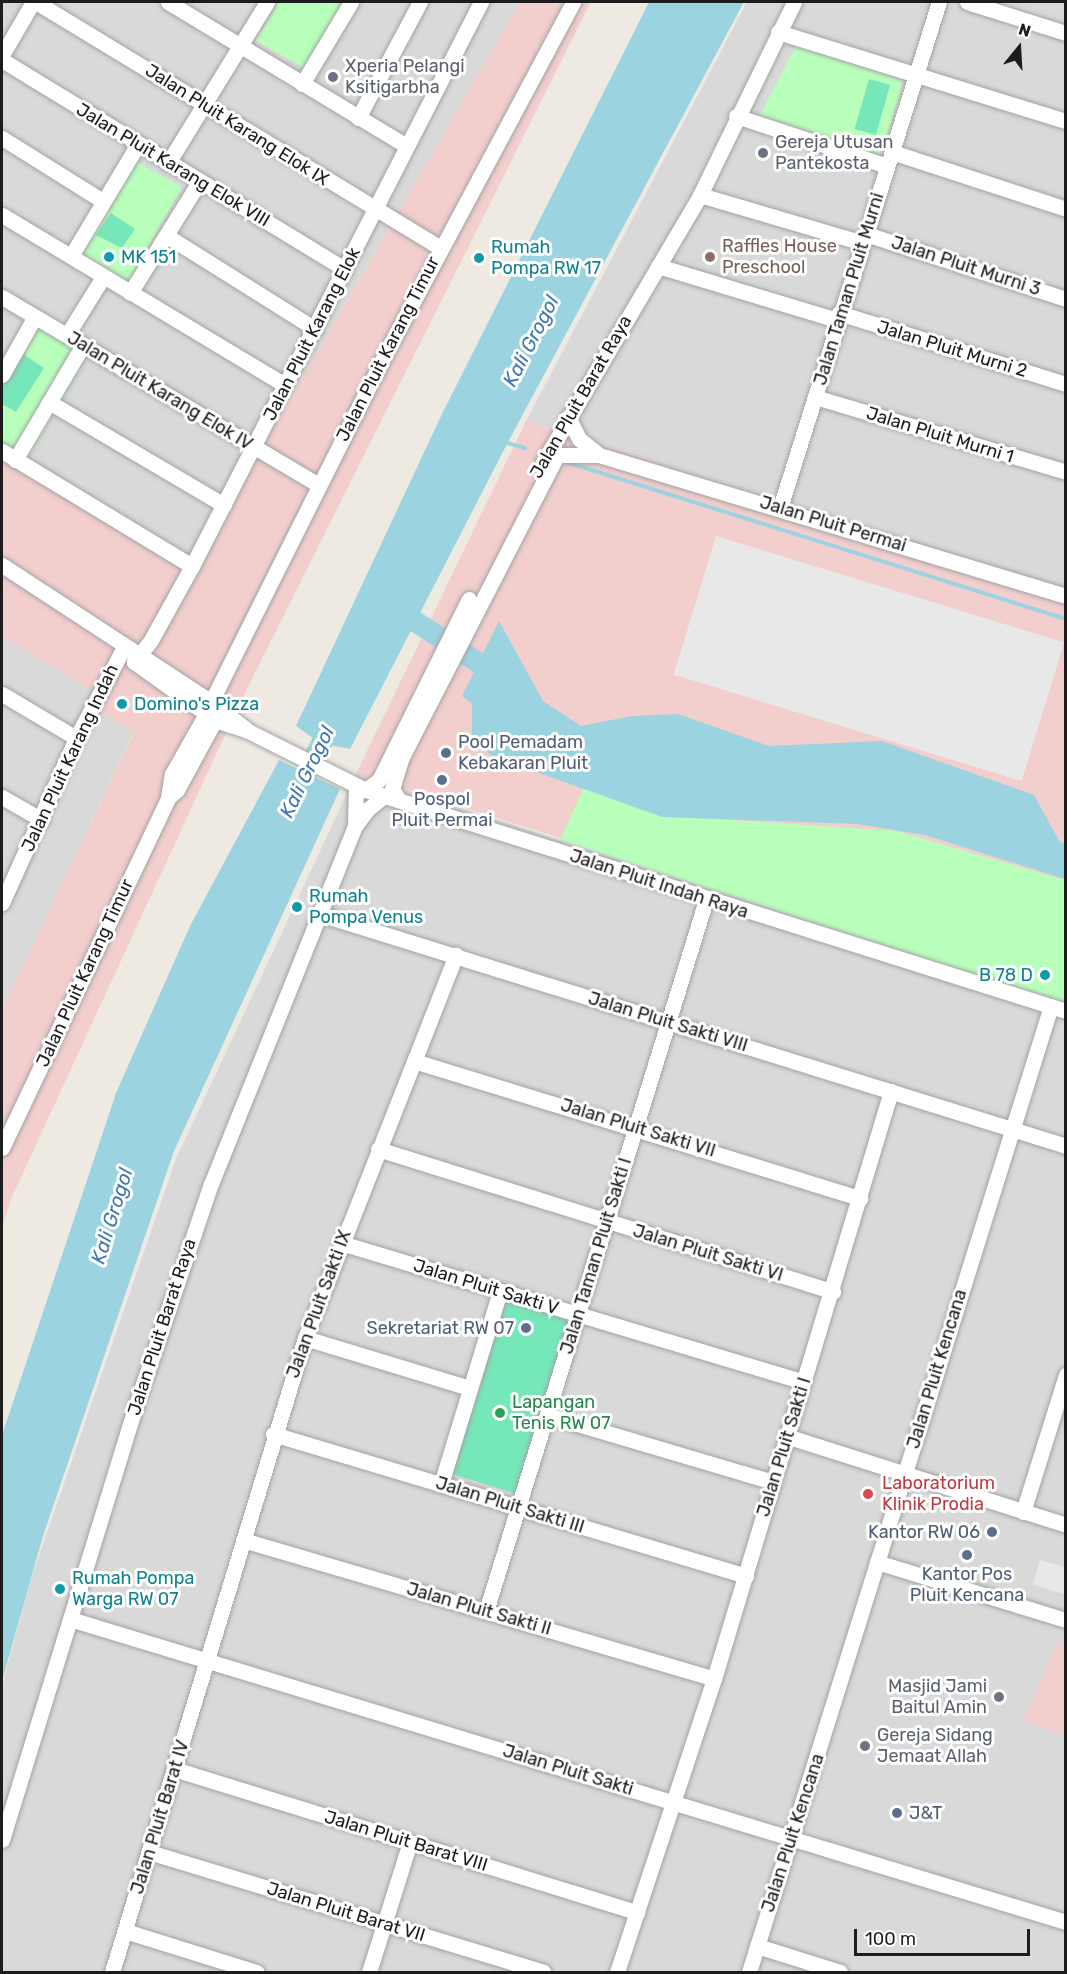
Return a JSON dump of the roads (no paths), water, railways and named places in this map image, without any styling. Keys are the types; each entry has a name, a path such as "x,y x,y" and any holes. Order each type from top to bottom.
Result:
{"street":[{"path":"2,55 34,2"},
{"name":"Jalan Pluit Karang Elok IX","path":"34,2 440,248"},
{"path":"168,2 186,6 239,46 405,145"},
{"path":"168,163 267,2"},
{"path":"302,84 351,2"},
{"path":"358,118 420,2"},
{"name":"Jalan Pluit Karang Elok","path":"133,655 192,566 345,270 405,145 482,2"},
{"name":"Jalan Pluit Karang Timur","path":"2,1148 168,798 177,790 211,712 318,485 440,248 573,2"},
{"name":"Jalan Pluit Barat Raya","path":"356,826 355,785 379,780 399,749 568,417 700,195 736,116 794,2"},
{"name":"Jalan Taman Pluit Murni","path":"780,508 838,317 939,2"},
{"path":"967,2 1065,33"},
{"path":"778,32 1065,121"},
{"name":"Jalan Pluit Karang Elok VIII","path":"2,60 345,270"},
{"path":"736,116 1065,209"},
{"path":"2,138 103,201"},
{"path":"71,256 138,144"},
{"path":"130,293 199,182"},
{"name":"Jalan Pluit Murni 3","path":"700,195 865,238 1065,299"},
{"path":"2,215 285,385"},
{"path":"167,236 315,329"},
{"name":"Jalan Pluit Murni 2","path":"658,266 1065,384"},
{"path":"67,335 103,277"},
{"name":"Jalan Pluit Karang Elok IV","path":"2,297 318,485"},
{"path":"2,375 34,318"},
{"path":"15,459 83,345"},
{"name":"Jalan Pluit Murni 1","path":"815,398 1065,472"},
{"path":"49,402 224,505"},
{"path":"568,417 579,439 599,455"},
{"path":"2,451 192,566"},
{"name":"Jalan Pluit Barat Raya","path":"421,703 552,460 570,453 599,455"},
{"name":"Jalan Pluit Permai","path":"599,455 1065,596"},
{"name":"Jalan Pluit Indah Raya","path":"2,565 211,712 355,785 706,900 1058,1009"},
{"name":"Jalan Pluit Karang Indah","path":"2,901 42,820 76,738 133,655"},
{"path":"2,694 76,738"},
{"name":"Jalan Pluit Barat Raya","path":"2,1840 136,1406 211,1184 323,915 356,826 368,809 394,795 393,782 399,749"},
{"path":"2,797 42,820"},
{"name":"Jalan Taman Pluit Sakti I","path":"486,1611 706,900"},
{"name":"Jalan Pluit Sakti VIII","path":"323,915 1065,1146"},
{"name":"Jalan Pluit Sakti IX","path":"206,1662 273,1434 305,1338 456,955"},
{"name":"Jalan Pluit Kencana","path":"749,1972 793,1838 1012,1129 1058,1009"},
{"name":"Jalan Pluit Sakti VII","path":"414,1061 636,1127 860,1198"},
{"name":"Jalan Pluit Sakti I","path":"617,1972 714,1679 786,1436 833,1292 891,1091"},
{"name":"Jalan Pluit Sakti VI","path":"378,1149 833,1292"},
{"name":"Jalan Pluit Sakti V","path":"341,1243 803,1382"},
{"path":"441,1484 500,1291"},
{"path":"305,1338 470,1388"},
{"path":"1023,1512 1059,1421 1065,1376"},
{"path":"547,1414 773,1482"},
{"name":"Jalan Pluit Sakti III","path":"273,1434 746,1576"},
{"path":"786,1436 1065,1525"},
{"name":"Jalan Pluit Sakti II","path":"243,1540 714,1679"},
{"path":"877,1562 1065,1620"},
{"name":"Jalan Pluit Sakti","path":"70,1619 1065,1922"},
{"name":"Jalan Pluit Barat IV","path":"112,1972 206,1662"},
{"name":"Jalan Pluit Barat VIII","path":"174,1770 637,1912"},
{"path":"369,1972 410,1842"},
{"name":"Jalan Pluit Barat VII","path":"149,1852 543,1972"},
{"path":"125,1931 257,1972"},
{"path":"757,1946 840,1972"}],"water":[{"path":"649,2 744,2 508,442 350,749 320,743 296,726 441,416"},
{"path":"499,621 543,701 581,726 632,716 678,714 769,746 882,741 1034,795 1060,842 1065,844 1065,879 925,835 857,824 662,817 492,756 472,738 472,704 462,696"},
{"path":"279,760 340,789 174,1151 43,1536 2,1681 2,1435 116,1093 190,926"}],"waterway":[{"path":"504,442 525,448"},
{"path":"563,461 1066,619"},
{"path":"393,607 444,640"},
{"path":"459,650 487,668 492,684"},
{"name":"Kali Grogol","path":"293,798 333,719"}],"place":[{"name":"Xperia Pelangi Ksitigarbha","path":"333,77"},
{"name":"Gereja Utusan Pantekosta","path":"763,153"},
{"name":"MK 151","path":"109,257"},
{"name":"Raffles House Preschool","path":"710,257"},
{"name":"Rumah Pompa RW 17","path":"479,258"},
{"name":"Domino's Pizza","path":"122,704"},
{"name":"Pool Pemadam Kebakaran Pluit","path":"446,753"},
{"name":"Pospol Pluit Permai","path":"442,780"},
{"name":"Rumah Pompa Venus","path":"297,907"},
{"name":"B 78 D","path":"1045,975"},
{"name":"Sekretariat RW 07","path":"526,1328"},
{"name":"Lapangan Tenis RW 07","path":"500,1413"},
{"name":"Laboratorium Klinik Prodia","path":"868,1494"},
{"name":"Kantor RW 06","path":"992,1532"},
{"name":"Kantor Pos Pluit Kencana","path":"967,1555"},
{"name":"Rumah Pompa Warga RW 07","path":"60,1589"},
{"name":"Masjid Jami Baitul Amin","path":"999,1697"},
{"name":"Gereja Sidang Jemaat Allah","path":"865,1746"},
{"name":"J&T","path":"897,1813"}]}
